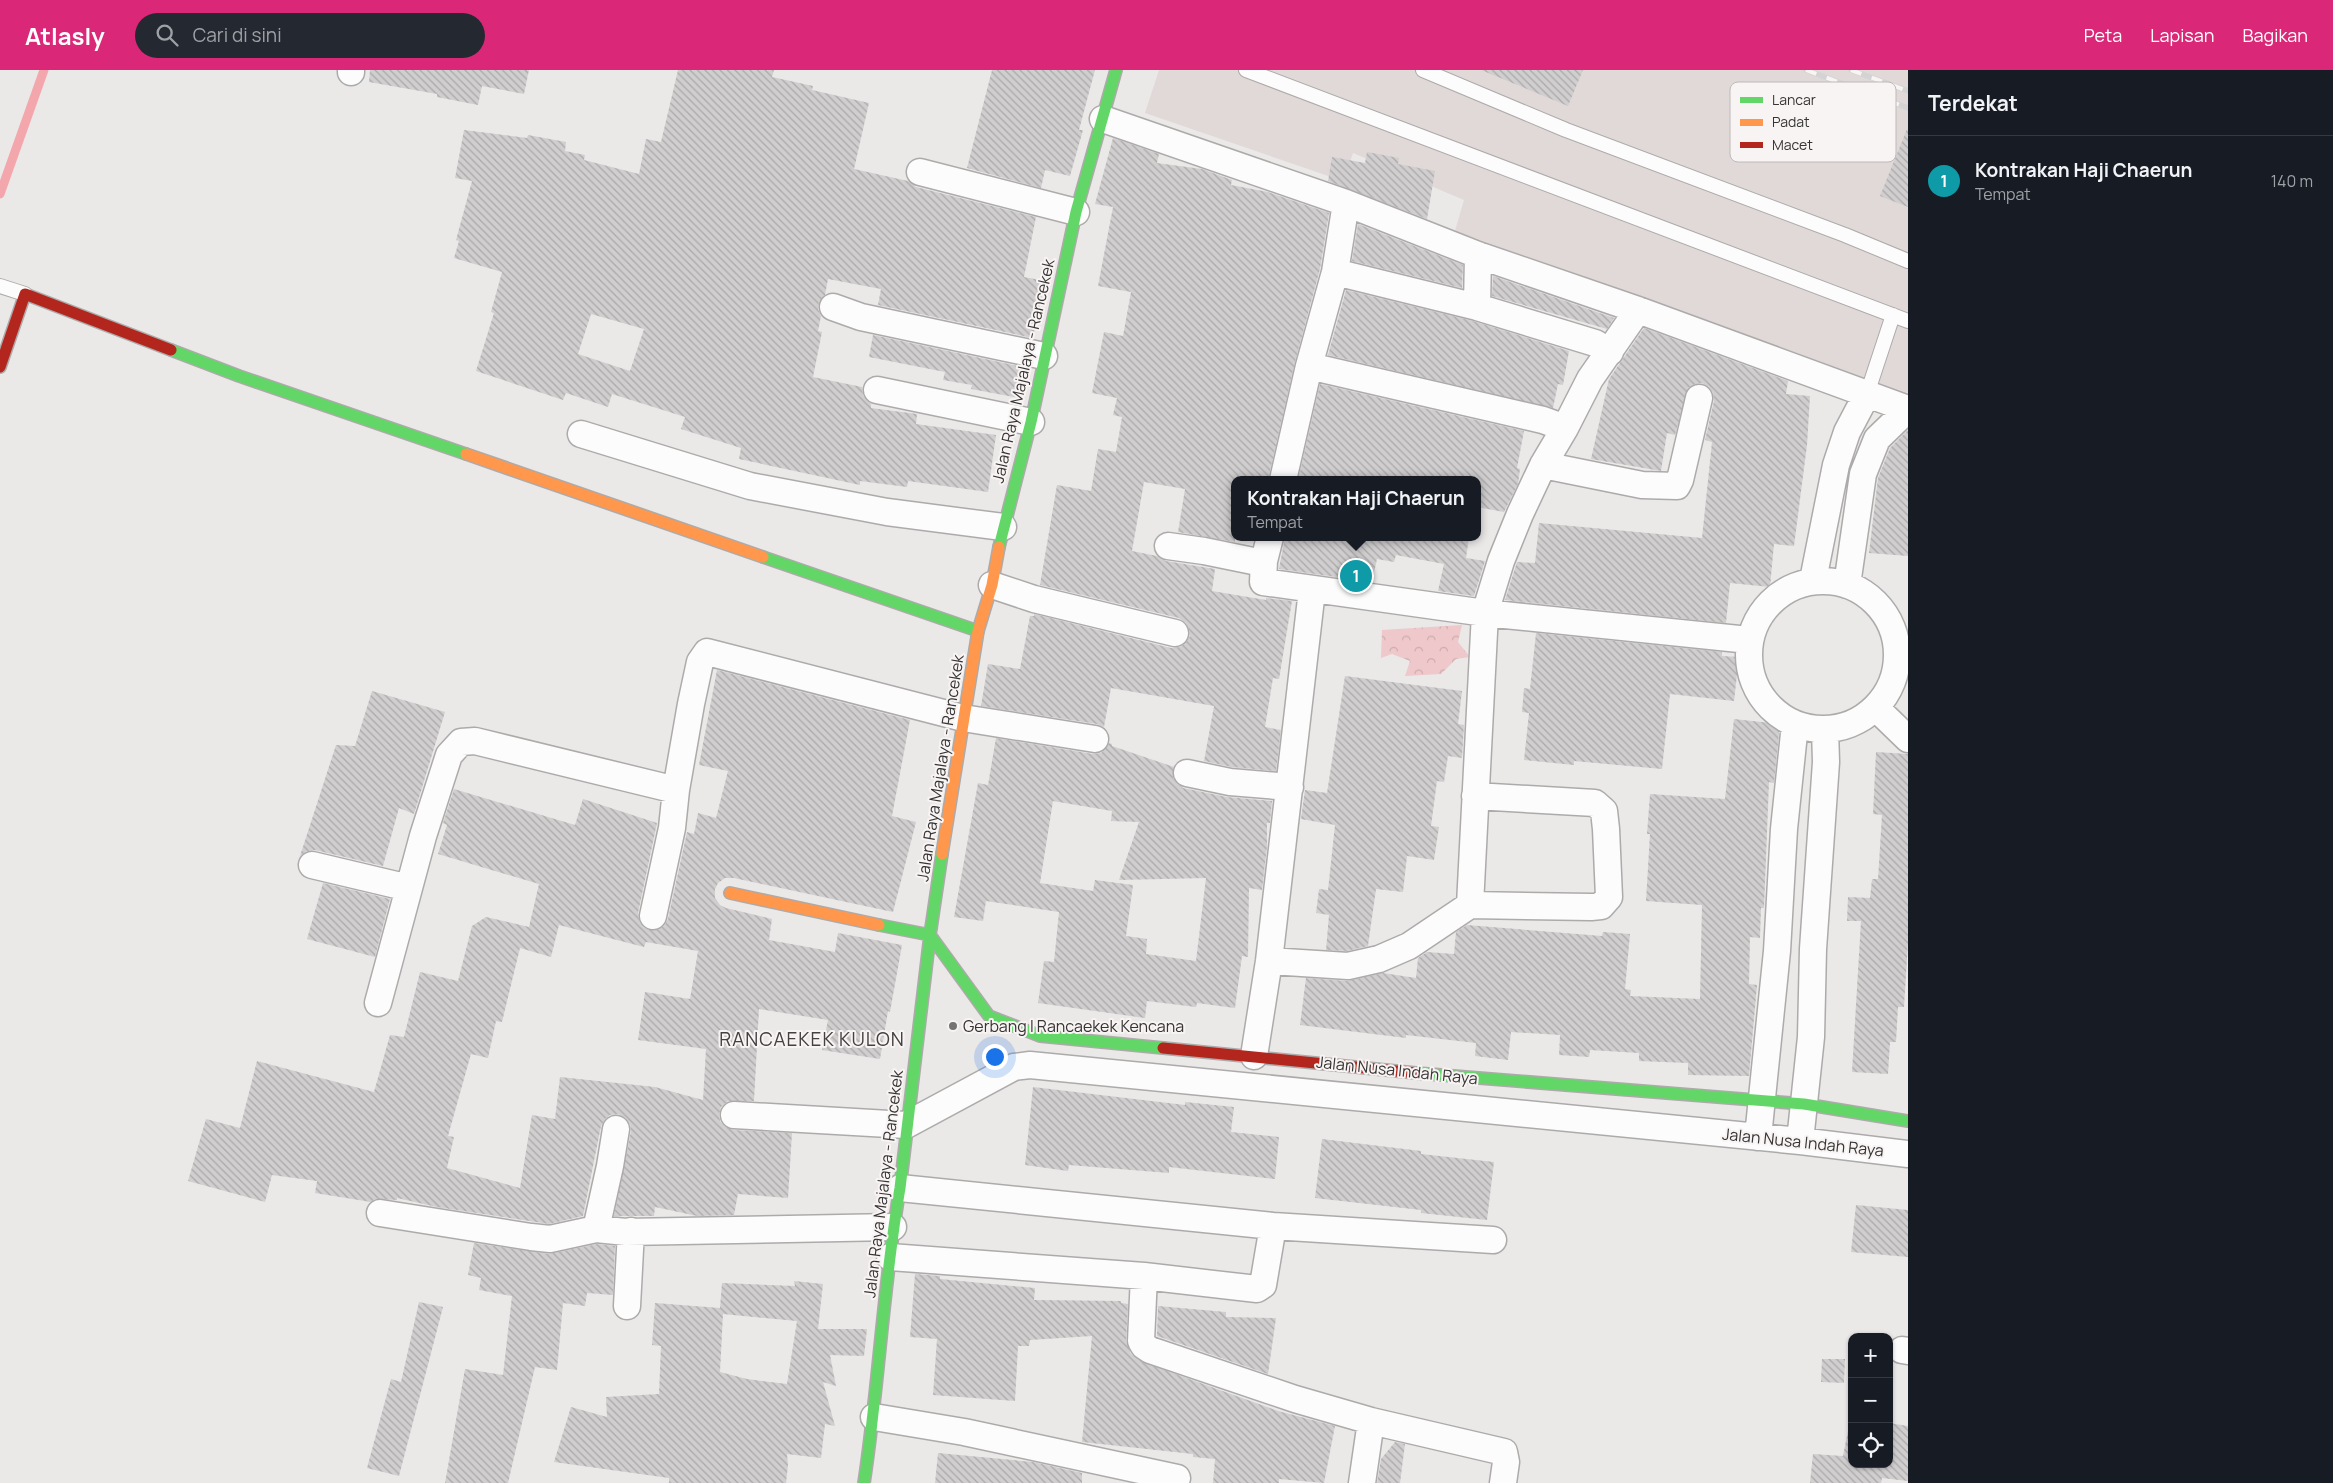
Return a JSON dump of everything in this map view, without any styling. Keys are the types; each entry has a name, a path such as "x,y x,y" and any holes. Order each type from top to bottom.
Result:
{"street":[{"name":"Jalan Raya Majalaya - Rancekek","path":"864,1483 874,1417 890,1257 930,935 978,631 992,584 1003,527 1031,422 1076,212 1116,70"},
{"path":"1103,118 1346,203 1478,255 1638,310 1908,409 1877,438 1863,474 1847,586"},
{"path":"920,172 1076,212"},
{"path":"1284,476 1309,366 1334,272 1346,203"},
{"path":"1477,307 1478,255"},
{"path":"1334,272 1477,307 1595,343 1610,352"},
{"path":"0,367 25,294 239,376 978,631"},
{"path":"833,307 861,317 1044,356"},
{"path":"1470,904 1485,613 1501,561 1520,514 1543,466 1590,379 1638,310"},
{"path":"1309,366 1543,420 1565,428"},
{"path":"877,390 1031,422"},
{"path":"1813,580 1836,466 1847,432 1867,394"},
{"path":"1543,466 1642,485 1677,486 1699,398"},
{"path":"581,434 750,486 887,512 1003,527"},
{"path":"1168,546 1253,561 1267,549"},
{"path":"1267,549 1263,582 1485,613 1749,640"},
{"path":"1813,580 1826,580 1868,595 1886,614 1896,637 1903,663 1891,687 1876,708 1856,723 1818,730 1795,724 1780,717 1764,702 1753,683 1748,662 1749,640 1756,620 1787,590 1813,580"},
{"path":"992,584 1034,600 1175,633"},
{"path":"1254,1056 1269,961 1312,590"},
{"path":"653,916 672,828 676,790 698,670 700,662 707,652 963,718 1095,739"},
{"path":"1876,708 1908,738"},
{"path":"1758,1137 1776,951 1784,829 1795,724"},
{"path":"1800,1141 1811,1037 1813,949 1826,762 1825,729"},
{"path":"378,1003 409,888 449,755 461,742 475,741 676,790"},
{"path":"1187,773 1230,782 1290,787"},
{"path":"1269,961 1348,966 1379,959 1409,946 1470,904 1591,907 1601,906 1609,897 1604,811 1595,803 1475,796"},
{"path":"312,865 409,888"},
{"path":"730,893 779,906 930,935"},
{"name":"Jalan Nusa Indah Raya","path":"930,935 989,1016 1040,1036 1462,1077 1596,1086 1760,1102 1804,1104 1908,1121"},
{"name":"Jalan Nusa Indah Raya","path":"906,1125 1014,1067 1030,1066 1800,1141 1908,1154"},
{"path":"1459,1108 1462,1077"},
{"path":"734,1115 906,1125"},
{"path":"596,1229 616,1129"},
{"path":"900,1188 1273,1226 1492,1240"},
{"path":"380,1213 531,1237 550,1238 596,1229 631,1231 894,1227"},
{"path":"890,1257 1144,1276 1257,1289 1262,1288 1273,1226"},
{"path":"627,1306 631,1231"},
{"path":"1144,1276 1141,1341 1144,1346 1296,1400 1371,1421 1504,1452 1506,1462 1503,1483"},
{"path":"874,1417 964,1432 1178,1478"},
{"path":"1362,1483 1371,1421"}],"lane":[{"path":"1246,70 1908,321"},
{"path":"1423,70 1566,130 1845,235 1908,261"},
{"path":"0,286 25,294"},
{"path":"1867,394 1893,315"}],"shaded area":[{"path":"1159,70 1908,70 1908,393 1455,231 1464,200 1353,153 1343,181 1145,113"}],"green space":[{"path":"1462,625 1458,642 1470,657 1456,659 1441,674 1405,676 1410,661 1392,654 1381,658 1382,630"}],"building":[{"path":"370,70 529,70 524,94 482,86 478,105 437,97 437,94 369,82"},
{"path":"678,70 774,70 772,77 813,86 812,90 869,103 854,169 908,181 916,187 1036,217 1024,277 1045,281 1033,338 878,305 881,289 828,279 825,295 819,302 818,309 821,316 818,331 822,332 813,377 862,387 863,395 871,404 871,408 917,414 916,424 996,435 988,492 908,481 907,487 860,481 860,485 739,459 741,448 681,429 685,417 612,394 608,407 566,393 563,400 476,371 494,313 491,312 502,272 454,258 459,241 456,240 472,181 455,178 464,130 527,138 528,135 566,142 565,151 585,155 584,160 639,174 646,139 661,142","holes":["591,314 644,329 630,371 578,354"]},
{"path":"992,70 1095,70 1079,130 1083,130 1070,176 1045,170 1041,188 967,168"},
{"path":"1481,70 1583,70 1568,106"},
{"path":"1907,129 1908,207 1880,196 1894,162 1896,162 1896,156"},
{"path":"1113,138 1159,154 1157,163 1202,169 1232,180 1231,185 1268,192 1329,213 1320,269 1295,362 1269,476 1231,476 1231,541 1235,542 1178,532 1185,489 1144,482 1132,551 1157,556 1166,561 1215,569 1212,591 1266,600 1266,598 1292,601 1279,679 1273,678 1265,727 1281,730 1276,771 1232,767 1204,761 1214,706 1111,688 1104,727 1097,724 981,706 988,664 1020,669 1030,616 1034,616 1034,614 1171,648 1185,644 1190,636 1186,623 1179,618 1040,585 1057,485 1091,491 1098,449 1116,452 1122,417 1113,415 1117,398 1092,393 1104,332 1123,336 1131,292 1098,286 1113,207 1095,204"},
{"path":"1367,152 1399,158 1398,164 1435,171 1427,219 1328,181 1332,157 1365,163"},
{"path":"1358,224 1463,265 1462,288 1352,261"},
{"path":"1493,276 1614,318 1607,329 1492,296"},
{"path":"1346,290 1473,321 1569,351 1563,385 1558,384 1553,408 1328,355"},
{"path":"1644,328 1788,381 1786,394 1810,396 1807,445 1794,546 1774,544 1770,587 1730,583 1726,623 1505,600 1517,562 1535,563 1539,523 1702,538 1712,442 1705,440 1714,401 1713,393 1709,387 1702,383 1688,388 1675,435 1667,433 1661,471 1591,459 1609,379"},
{"path":"873,335 1027,368 1020,398 971,389 972,385 943,380 945,372 869,357"},
{"path":"1320,384 1524,431 1517,468 1520,469 1518,484 1504,512 1481,508 1481,476 1299,476"},
{"path":"1908,430 1908,556 1869,553 1878,478 1890,448"},
{"path":"1284,541 1468,541 1466,558 1485,561 1474,596 1438,591 1444,564 1396,555 1394,562 1377,559 1372,582 1279,569"},
{"path":"1536,633 1722,652 1722,656 1739,657 1734,701 1670,694 1662,769 1574,761 1574,765 1524,760 1529,713 1522,712 1524,688 1530,689"},
{"path":"717,670 910,720 892,816 916,822 893,912 734,878 725,878 718,883 715,889 715,898 720,905 772,919 769,940 835,952 838,933 902,945 880,1059 822,1050 828,1020 759,1009 754,1101 728,1101 721,1107 719,1115 720,1121 725,1127 733,1130 792,1133 788,1198 738,1194 734,1215 697,1216 655,1207 654,1216 614,1216 631,1131 630,1124 626,1118 618,1114 610,1115 601,1126 583,1216 549,1224 437,1207 397,1198 397,1200 375,1199 371,1202 315,1193 317,1181 272,1175 265,1202 188,1181 206,1119 240,1128 257,1061 374,1092 390,1035 404,1037 420,972 458,981 472,926 486,917 529,927 539,884 438,854 447,825 443,823 454,789 575,825 583,799 657,823 638,913 643,927 649,930 657,930 664,926 668,919 687,832 694,834 698,813 716,818 728,771 699,765","holes":["559,925 644,947 646,942 698,951 690,999 645,992 638,1040 706,1049 703,1100 655,1087 560,1077 555,1119 532,1115 520,1188 447,1168 454,1137 448,1136 471,1054 488,1058 496,1021 502,1022 520,948 551,957"]},
{"path":"1345,676 1462,691 1458,724 1464,725 1462,758 1448,756 1444,782 1437,781 1431,826 1439,827 1434,860 1407,856 1403,892 1376,889 1368,946 1347,951 1326,950 1329,915 1316,913 1319,889 1328,890 1335,825 1301,819 1305,790 1327,793"},
{"path":"372,691 445,712 414,814 399,808 383,866 315,850 307,851 300,856 336,745 355,746"},
{"path":"1734,719 1780,724 1774,783 1769,782 1764,908 1761,908 1760,938 1750,937 1749,984 1757,985 1749,1076 1688,1075 1688,1063 1639,1061 1639,1053 1590,1050 1589,1057 1559,1055 1560,1035 1511,1032 1508,1060 1475,1056 1476,1043 1406,1035 1406,1038 1300,1025 1306,978 1347,981 1383,973 1416,978 1418,958 1427,952 1454,954 1456,932 1467,925 1602,936 1603,932 1630,934 1625,989 1631,990 1630,996 1700,999 1702,905 1646,901 1650,834 1647,834 1650,794 1725,799"},
{"path":"996,738 1093,754 1101,753 1109,743 1112,746 1174,767 1173,778 1183,788 1227,797 1272,801 1270,823 1267,823 1267,847 1262,890 1249,888 1248,957 1242,956 1235,1008 1197,1003 1196,1007 1147,1001 1145,1018 1038,1003 1044,961 1054,962 1059,912 986,901 983,921 954,917 978,783 988,785","holes":["1053,801 1112,811 1111,821 1139,822 1119,880 1206,878 1196,961 1146,954 1147,939 1126,936 1133,885 1095,880 1093,891 1040,883"]},
{"path":"1876,752 1908,754 1908,943 1904,1007 1898,1007 1896,1042 1890,1042 1888,1074 1852,1072 1861,921 1847,921 1848,897 1870,898 1872,879 1878,879 1882,815 1873,814"},
{"path":"323,883 390,899 375,957 307,939"},
{"path":"1033,1087 1185,1105 1185,1102 1234,1107 1231,1132 1279,1137 1275,1179 1169,1167 1169,1173 1069,1165 1068,1171 1025,1165"},
{"path":"1322,1139 1421,1151 1421,1154 1494,1162 1487,1220 1421,1213 1421,1210 1315,1198"},
{"path":"1856,1205 1908,1210 1908,1257 1851,1252"},
{"path":"474,1243 549,1254 597,1244 615,1246 613,1295 587,1293 585,1306 563,1303 557,1370 535,1367 508,1483 445,1483 465,1369 503,1375 512,1296 479,1290 481,1278 468,1275"},
{"path":"915,1274 940,1276 940,1279 1035,1288 1034,1300 1121,1301 1121,1303 1128,1304 1126,1341 1131,1354 1142,1362 1278,1411 1335,1426 1324,1483 1279,1479 1279,1483 1213,1483 1215,1459 1193,1457 1193,1454 1082,1442 1092,1336 1030,1340 1029,1346 1018,1346 1015,1401 933,1395 937,1339 910,1337"},
{"path":"794,1281 823,1284 818,1329 867,1329 864,1356 830,1355 836,1386 823,1382 835,1426 825,1424 821,1458 787,1454 786,1483 669,1483 669,1478 554,1462 571,1407 607,1417 606,1397 659,1394 661,1346 652,1345 655,1303 720,1308 722,1283 795,1286","holes":["723,1314 797,1321 787,1384 747,1379 720,1372"]},
{"path":"419,1302 443,1307 399,1476 367,1468 391,1379 401,1382"},
{"path":"1158,1306 1226,1312 1226,1317 1276,1318 1268,1374 1157,1336"},
{"path":"1822,1359 1845,1359 1844,1383 1821,1382"},
{"path":"1893,1424 1908,1426 1908,1481 1882,1478 1881,1483 1810,1483 1813,1454 1843,1456 1848,1431 1848,1468 1893,1468"},
{"path":"1395,1442 1405,1444 1400,1483 1377,1483 1381,1459"},
{"path":"938,1453 1033,1462 1082,1473 1082,1483 935,1483"}],"waterway":[{"path":"0,194 44,70"}],"railway":[{"path":"1806,70 1838,82"},
{"path":"1851,70 1884,82"},
{"path":"1896,87 1908,91"},
{"path":"1896,104 1908,108"}],"traffic: fast":[{"path":"999,547 1031,422 1076,212 1116,70"},
{"path":"171,350 239,376 466,454"},
{"path":"763,557 978,631"},
{"path":"864,1483 874,1409 889,1261 942,854"},
{"path":"879,925 930,935 989,1016 1040,1036 1163,1048"},
{"path":"1416,1073 1804,1104 1908,1121"}],"traffic: slow":[{"path":"466,454 763,557"},
{"path":"942,854 978,631 992,585 999,547"},
{"path":"730,893 879,925"}],"traffic: jam":[{"path":"0,367 25,294 171,350"},
{"path":"1163,1048 1416,1073"}],"place":[{"name":"Kontrakan Haji Chaerun","path":"1356,576"},
{"name":"Gerbang I Rancaekek Kencana","path":"953,1026"}],"district":[{"name":"RANCAEKEK KULON","path":"812,1039"}]}
